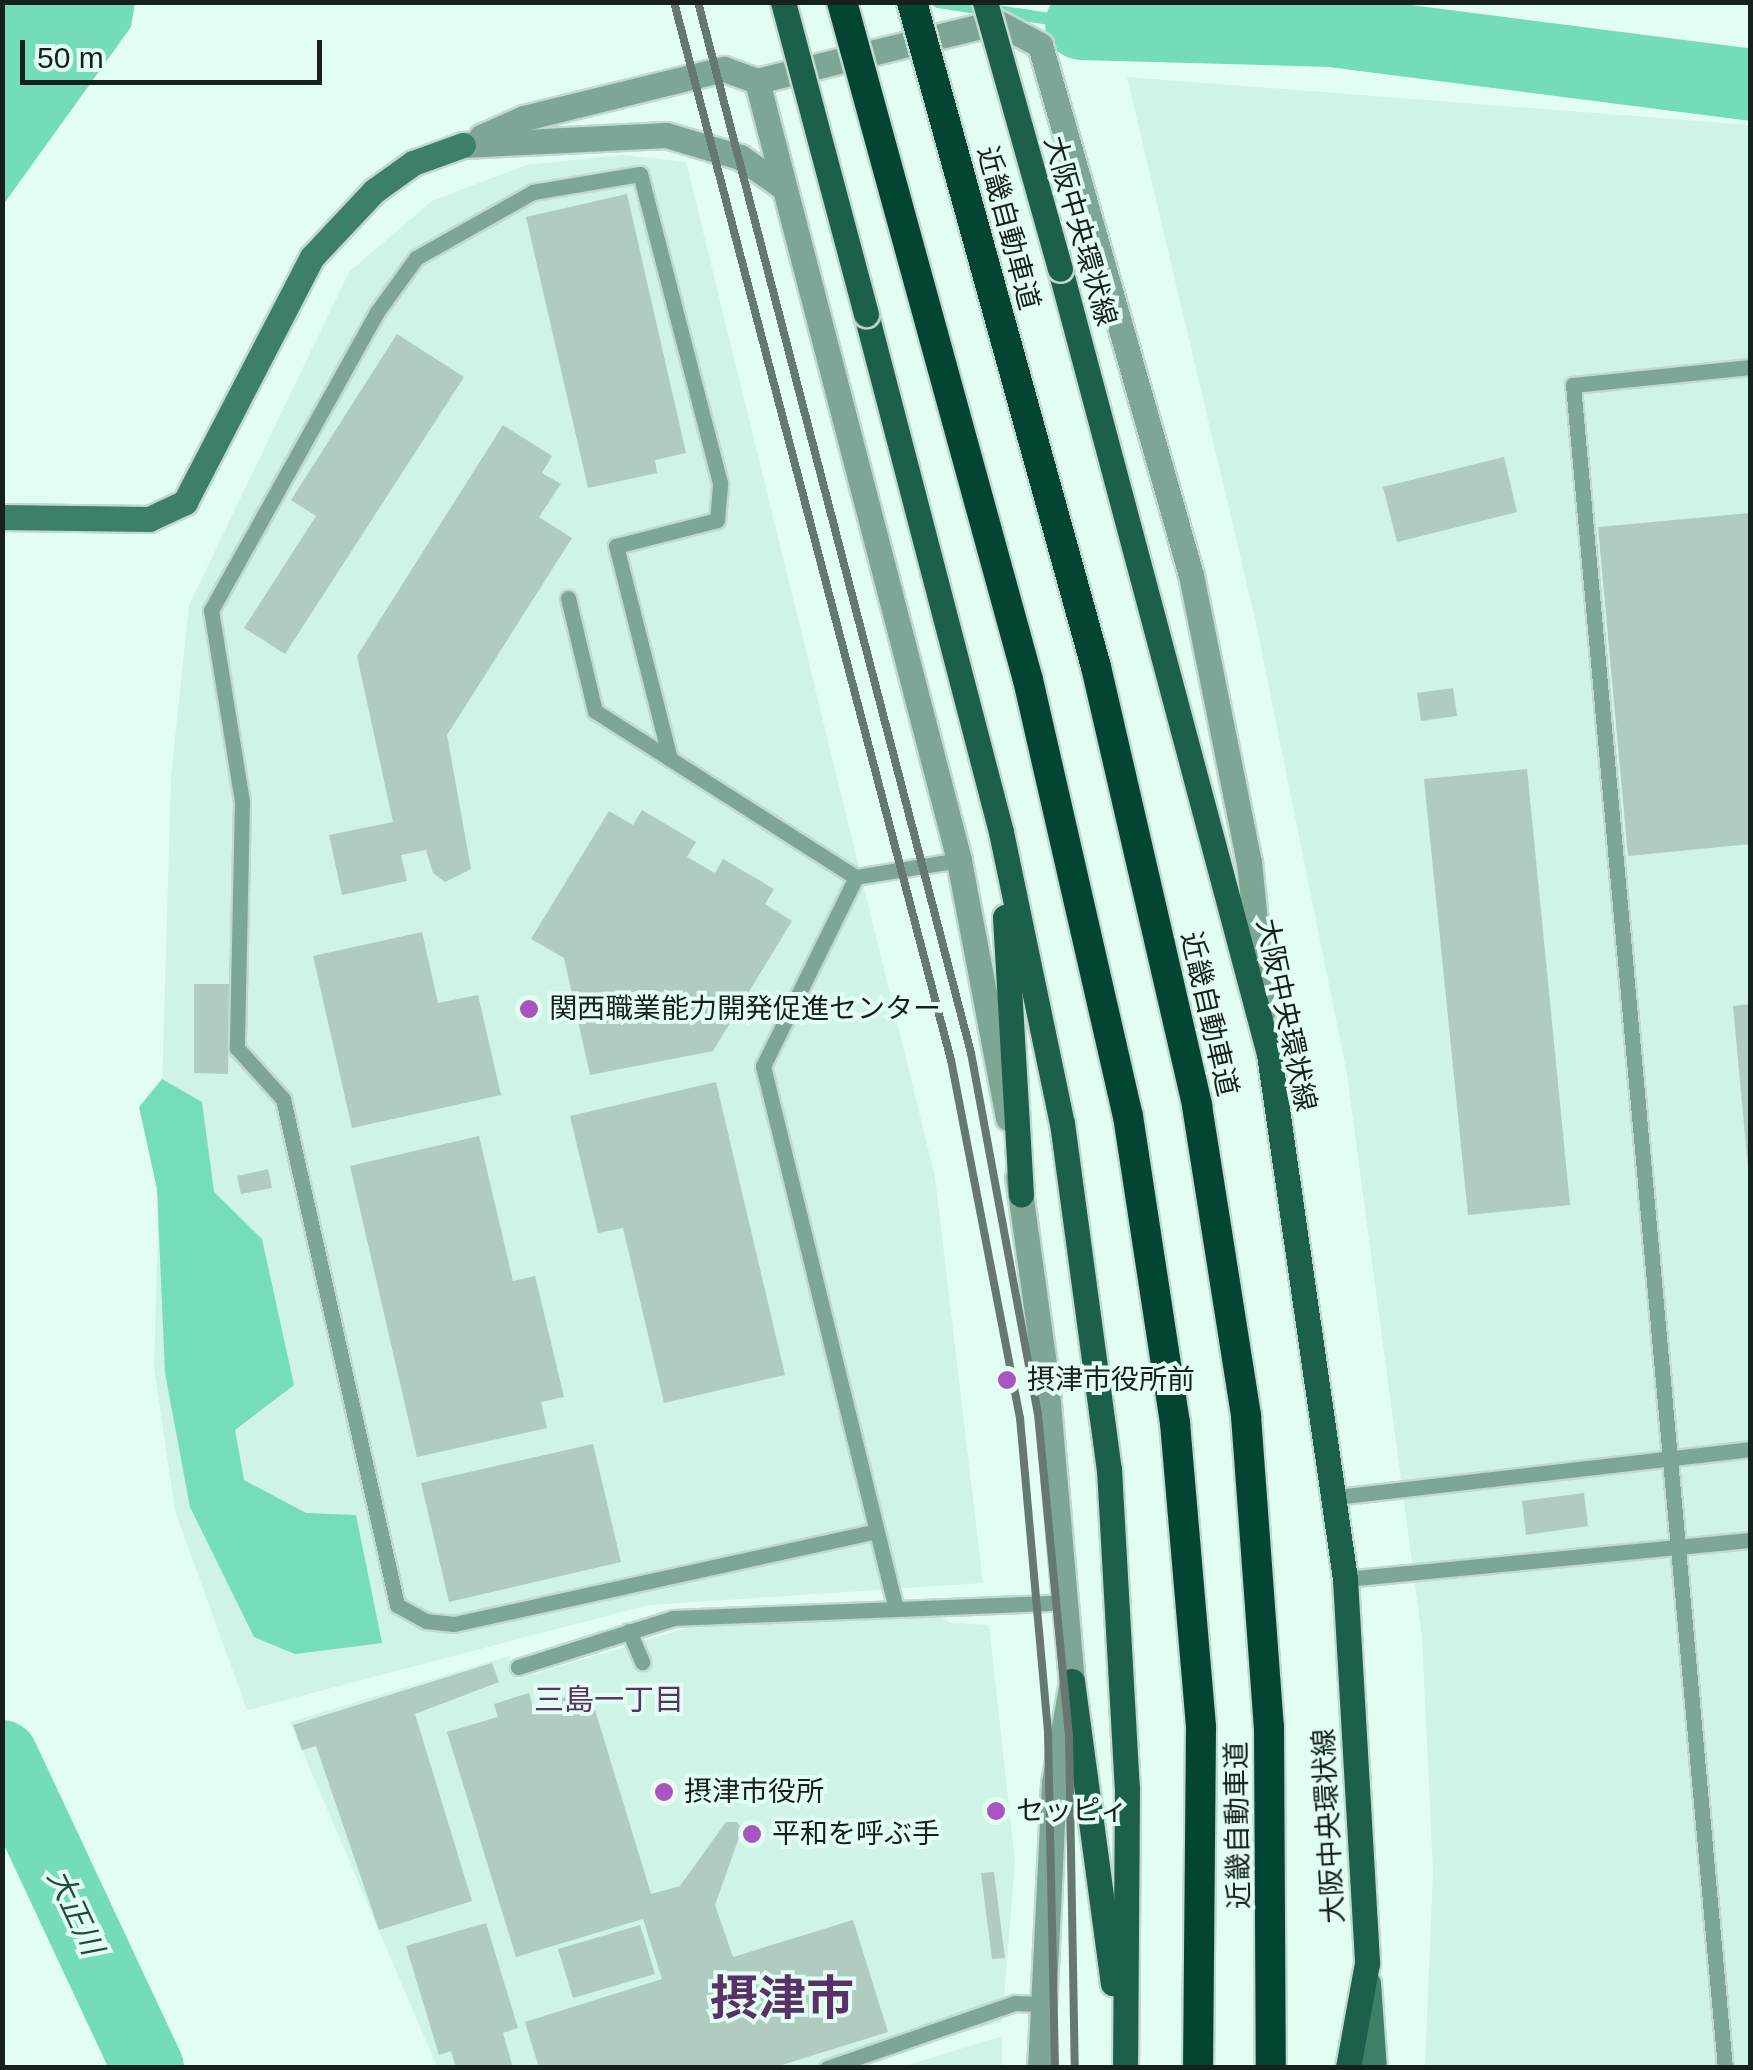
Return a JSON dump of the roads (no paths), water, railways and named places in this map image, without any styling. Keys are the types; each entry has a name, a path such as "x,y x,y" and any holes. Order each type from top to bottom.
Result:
{"highway":[{"name":"近畿自動車道","path":"842,2 1028,680 1128,1116 1175,1423 1200,1728 1198,2068"},
{"name":"近畿自動車道","path":"912,2 1096,667 1197,1106 1246,1416 1269,1727 1271,2068"}],"main road":[{"path":"783,2 1001,832 1062,1123 1109,1469 1126,1788 1125,2068"},
{"name":"大阪中央環状線","path":"985,2 1269,1054 1345,1579 1367,1963 1348,2068"},
{"path":"1001,832 1020,1195"},
{"path":"1072,1681 1125,2068"}],"street":[{"path":"2,517 162,516 196,491 295,281 334,228 413,163 524,118 724,69 758,81 997,22 1040,45 1191,575 1249,862 1269,1054"},
{"path":"758,81 780,184 959,860 1020,1195 1072,1681 1054,1784 1040,2068"},
{"path":"462,145 666,136 740,157 780,184"},
{"path":"1367,1963 1374,2068"}],"lane":[{"path":"670,758 616,546 717,520 720,482 640,174 533,192 416,258 376,312 211,610 242,801 236,1048 283,1099 397,1606 426,1621 454,1624 876,1530"},
{"path":"1725,2068 1573,385 1750,367"},
{"path":"568,598 595,711 856,876 959,860"},
{"path":"856,876 763,1066 896,1609"},
{"path":"1336,1497 1750,1449"},
{"path":"1345,1579 1750,1540"},
{"path":"518,1667 673,1618 1066,1602"},
{"path":"630,1632 642,1662"},
{"path":"827,2068 1015,2003 1042,2004"}],"waterway":[{"path":"938,2 1081,24"},
{"path":"1081,24 1331,31 1750,85"},
{"name":"大正川","path":"2,1756 148,2068"}],"railway":[{"path":"674,2 951,1060 1020,1418 1048,1733 1055,2068"},
{"path":"698,2 971,1053 1038,1414 1069,1737 1075,2068"}],"place":[{"name":"関西職業能力開発促進センター","path":"529,1009"},
{"name":"摂津市役所前","path":"1007,1380"},
{"name":"摂津市役所","path":"664,1792"},
{"name":"セッピィ","path":"996,1811"},
{"name":"平和を呼ぶ手","path":"752,1834"}],"district":[{"name":"三島一丁目","path":"609,1700"},
{"name":"摂津市","path":"782,1999"}]}
